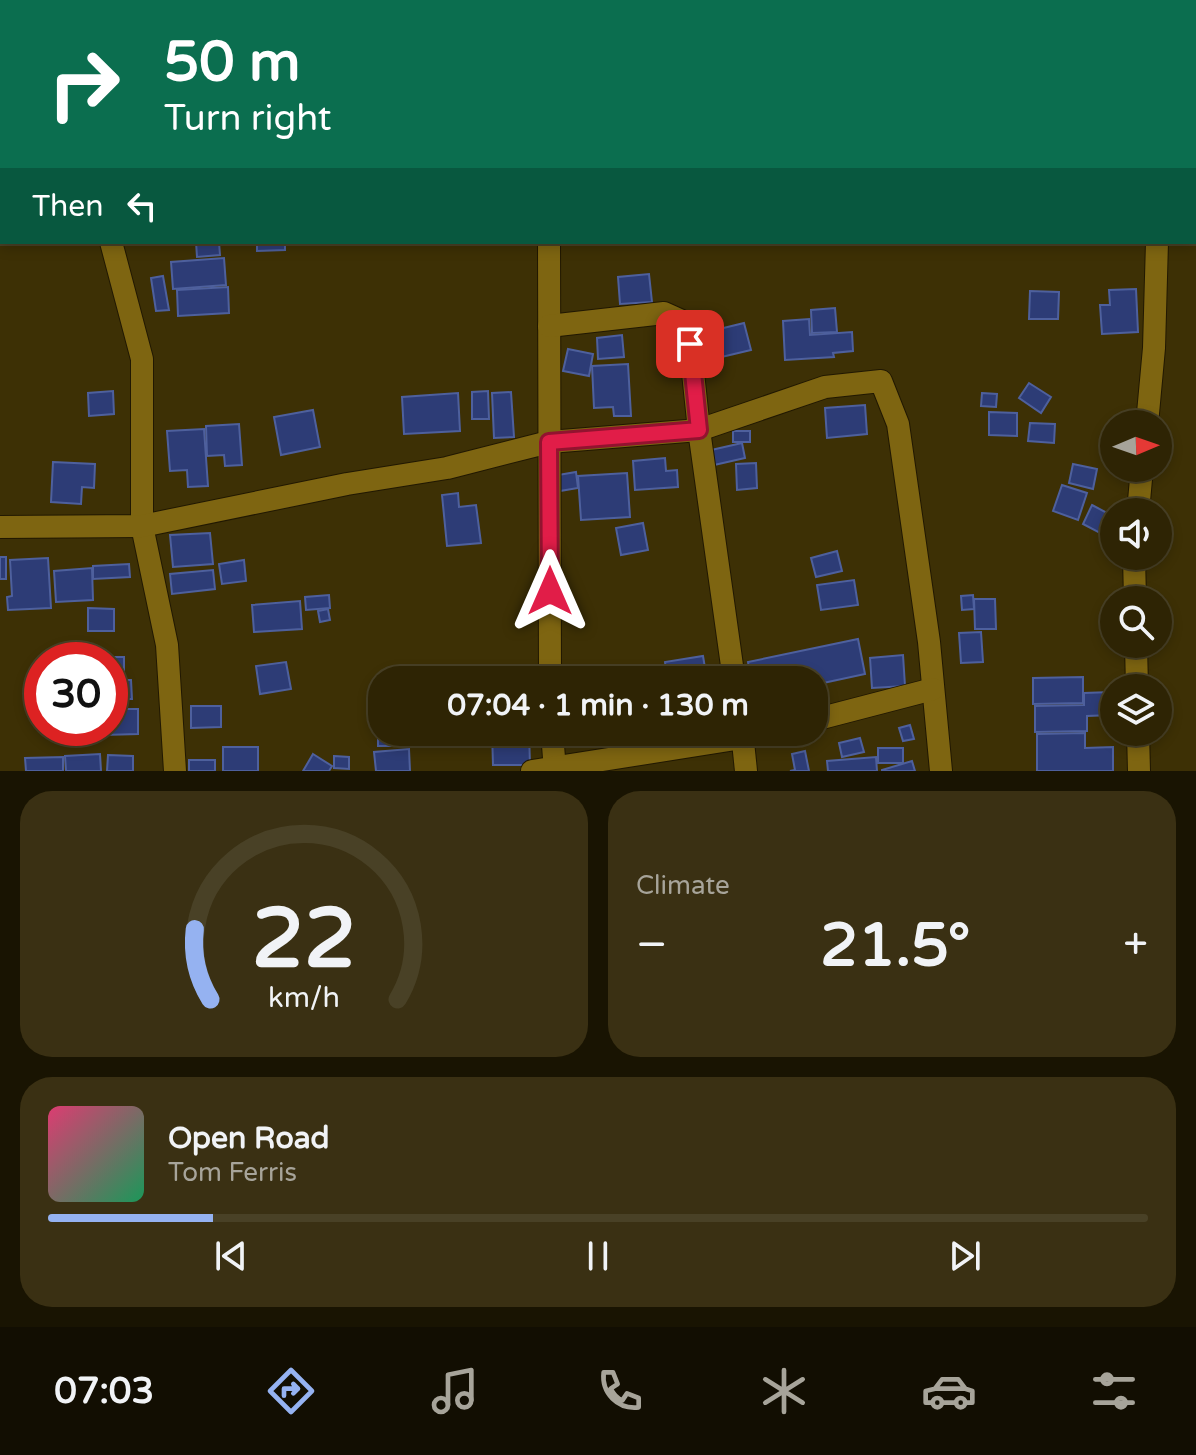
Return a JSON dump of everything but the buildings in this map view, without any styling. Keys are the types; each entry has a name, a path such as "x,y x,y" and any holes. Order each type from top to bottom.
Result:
{"street":[{"path":"112,244 142,359 142,526 167,645 175,771"},
{"path":"549,244 550,666"},
{"path":"1148,410 1154,348 1157,244"},
{"path":"549,326 664,313 684,322 690,344 732,666"},
{"path":"0,527 142,526 347,484 447,468 549,442 699,430 825,387 881,381 898,424 929,642 941,771"},
{"path":"828,716 933,689"},
{"path":"553,746 555,769"},
{"path":"532,771 682,746"},
{"path":"743,746 746,771"},
{"path":"1138,746 1139,771"}],"route":[{"path":"550,591 549,442 699,430 690,344"}]}
